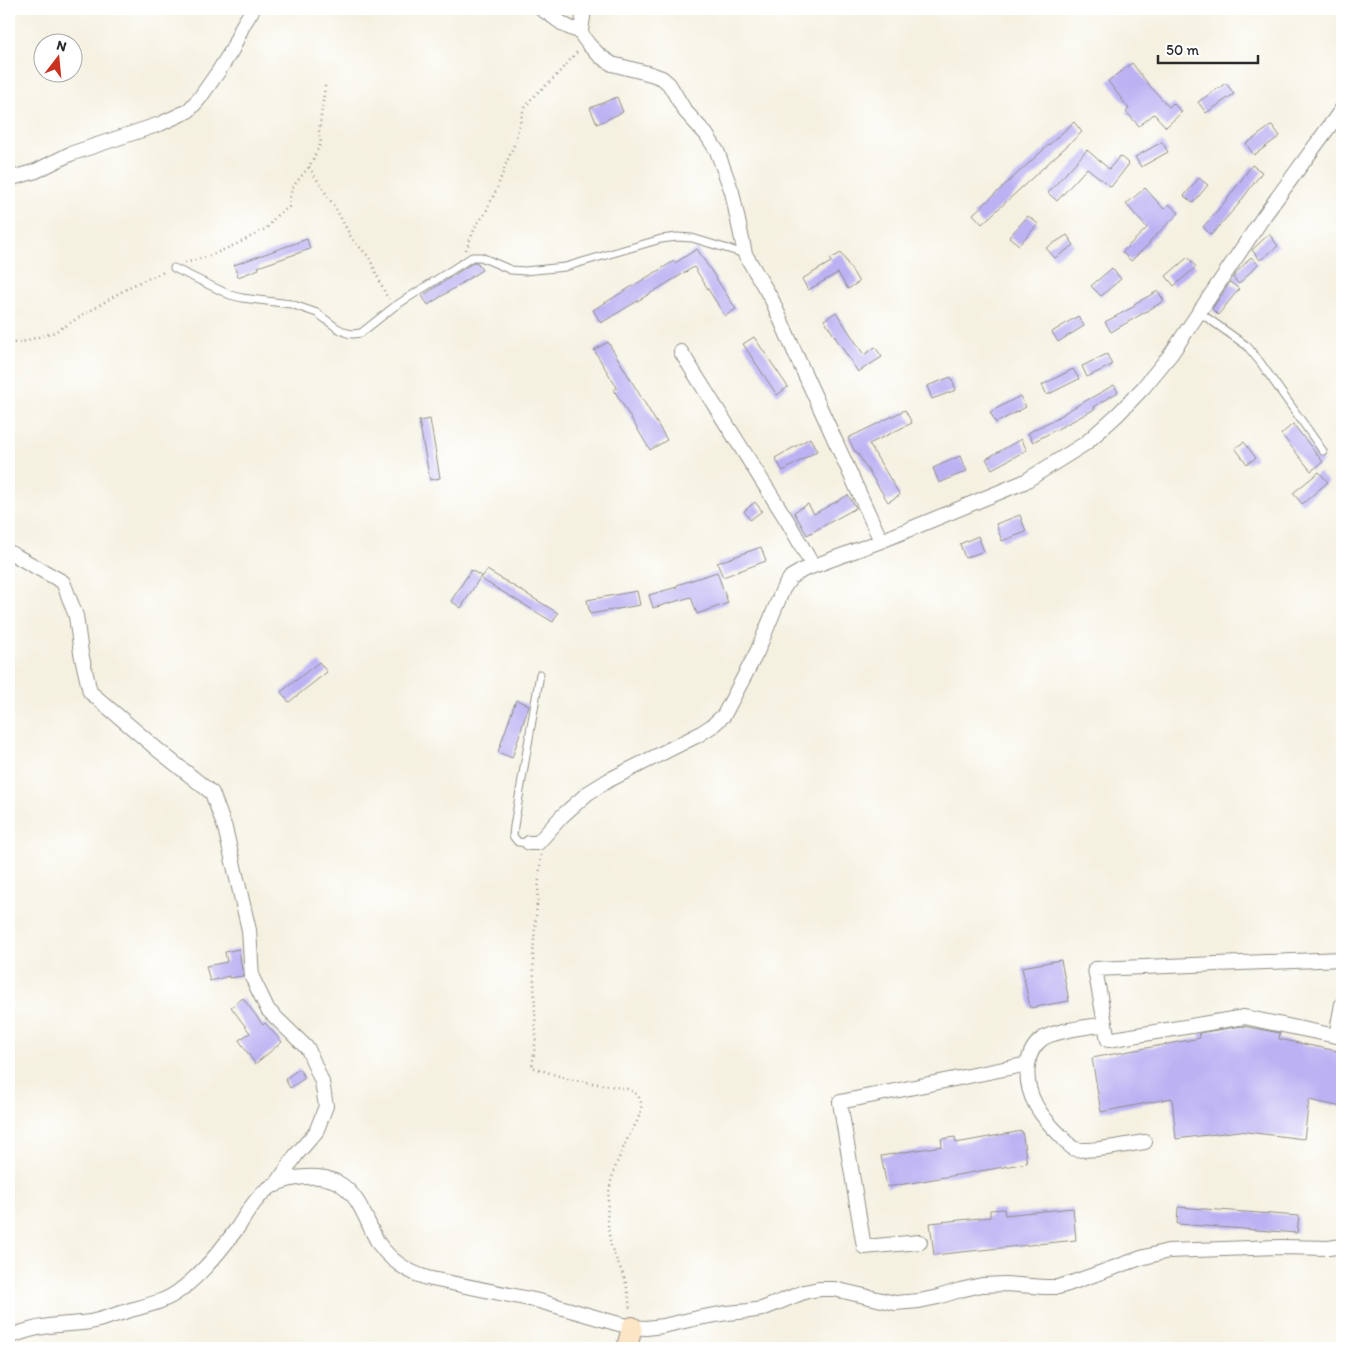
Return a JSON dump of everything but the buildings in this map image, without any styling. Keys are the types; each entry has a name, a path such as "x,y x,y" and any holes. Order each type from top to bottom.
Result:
{"street":[{"path":"9,180 36,171 70,154 160,124 188,111 218,72 232,50 253,9"},
{"path":"541,9 582,34 600,56 612,64 662,78 669,84 685,111 706,134 717,151 732,192 745,254 772,300 881,541"},
{"path":"582,34 583,9"},
{"path":"529,843 538,842 562,816 588,793 712,726 724,715 757,652 783,589 791,576 1024,482 1086,443 1143,388 1171,354 1264,216 1342,109"},
{"path":"681,352 788,522 813,566"},
{"path":"9,552 63,582 76,616 80,653 90,692 212,793 225,828 249,930 252,977 268,1010 308,1049 322,1082 326,1106 316,1132 296,1155 276,1185"},
{"path":"1342,959 1096,969 1108,1040 1244,1017 1336,1036 1342,1004"},
{"path":"1105,1024 1056,1033 1044,1038 1034,1046 1028,1058 1026,1077 1032,1098 1051,1127 1073,1148 1085,1151 1145,1142"},
{"path":"920,1242 864,1246 840,1102 1028,1064"},
{"path":"9,1337 46,1326 90,1322 162,1301 178,1292 193,1279 237,1228 258,1197 267,1189 296,1178 322,1178 337,1182 349,1192 364,1212 379,1244 401,1266 413,1273 428,1278 539,1301 632,1327 646,1328 718,1314 749,1312 762,1309 804,1292 819,1289 834,1289 895,1303 903,1303 938,1297 982,1285 1058,1286 1168,1251 1281,1247 1329,1248 1342,1246"},
{"path":"627,1348 632,1327"}],"lane":[{"path":"174,268 230,295 291,304 317,313 337,328 353,334 361,333 395,306 472,256 480,257 511,270 525,271 565,267 661,238 677,237 692,238 745,254"},
{"path":"1199,312 1247,346 1323,451"},
{"path":"529,843 518,842 513,836 540,674"}],"path":[{"path":"461,264 476,225 485,214 498,186 514,145 523,111 532,98 576,54 582,44 582,34"},
{"path":"9,342 22,342 55,332 131,286 192,260 209,256 267,228 276,216 289,207 293,186 309,167 321,143 319,132 325,86"},
{"path":"309,167 336,209 352,239 369,257 386,295 395,306"},
{"path":"546,834 542,846 539,871 532,953 536,1038 532,1067 568,1079 628,1089 639,1096 641,1108 638,1120 624,1145 609,1188 608,1214 612,1246 625,1279 632,1327"}]}
